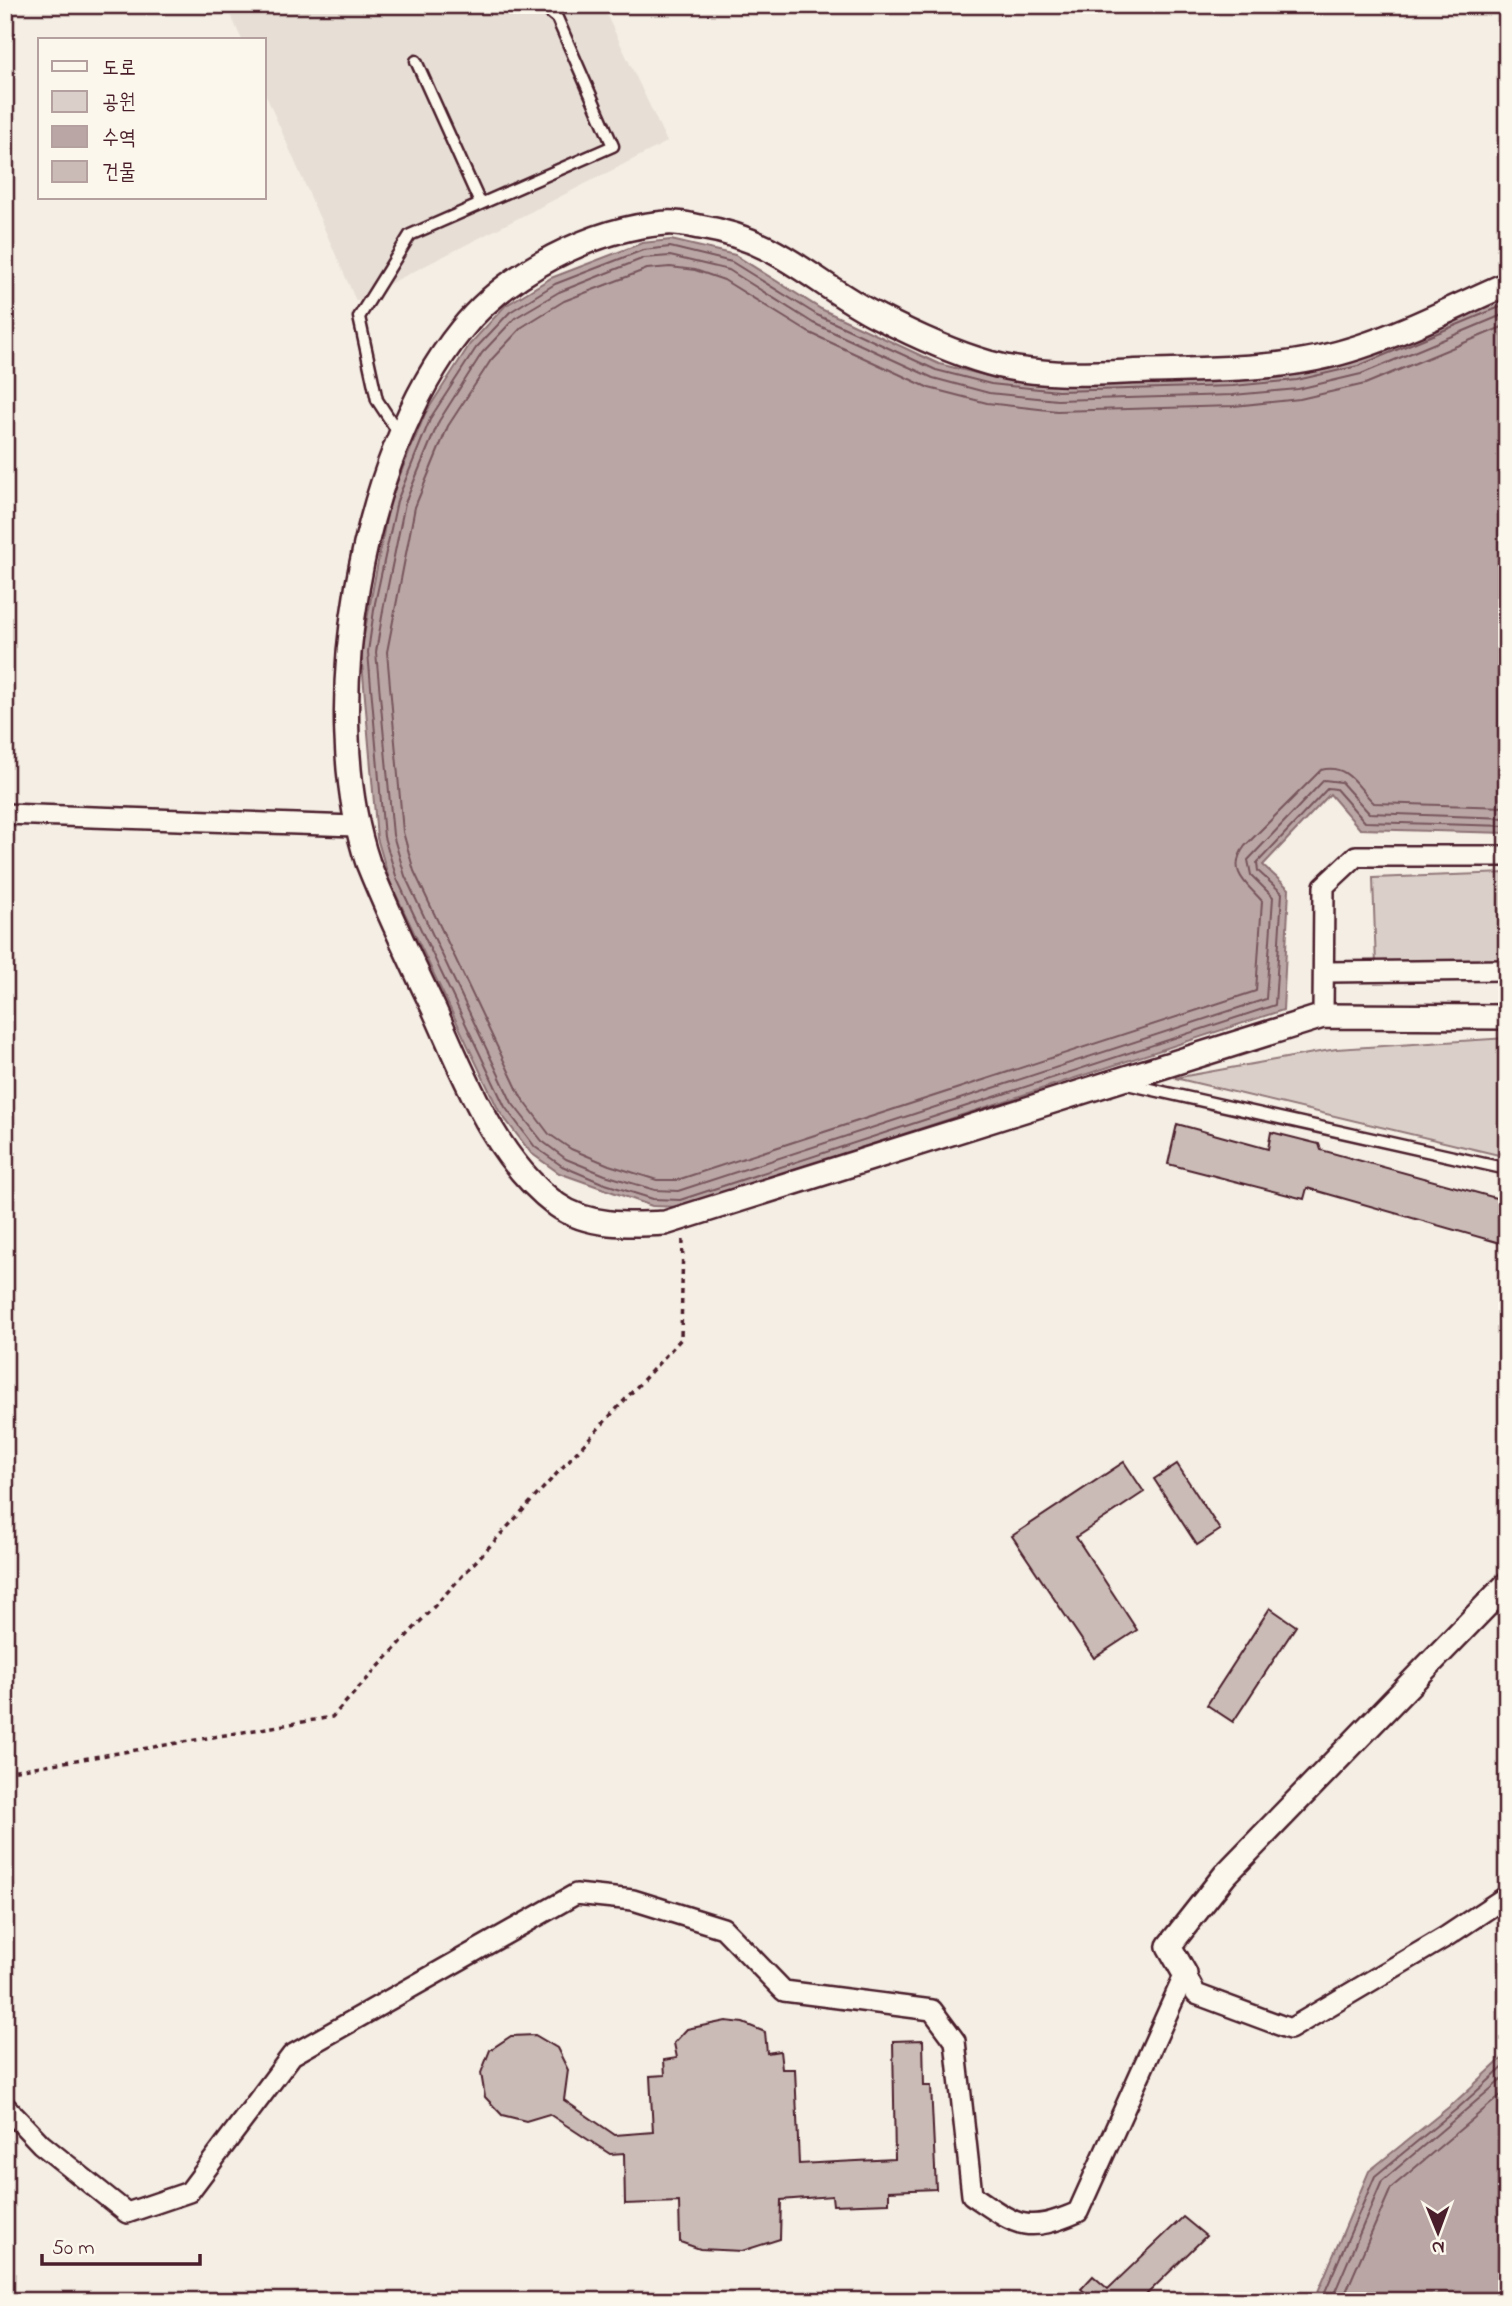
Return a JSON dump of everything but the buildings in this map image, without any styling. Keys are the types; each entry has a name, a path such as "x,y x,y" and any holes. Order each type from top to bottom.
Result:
{"street":[{"path":"1507,284 1359,347 1310,360 1251,368 1060,374 992,364 926,340 874,315 762,243 716,229 670,222 630,229 580,246 535,266 495,294 461,329 425,381 400,435 379,499 349,627 350,785 355,826 380,892 486,1122 524,1172 558,1206 595,1221 628,1225 665,1223 1323,1016 1507,1017"},
{"path":"5,814 355,826"},
{"path":"1323,1016 1326,972 1324,886 1356,856 1507,856"},
{"path":"1326,972 1507,970"},
{"path":"1507,1584 1225,1875 1169,1946 1196,1994 1290,2029 1447,1936 1507,1896"},
{"path":"5,2106 41,2144 127,2213 189,2192 292,2054 576,1894 633,1900 723,1928 783,1991 932,2010 955,2041 972,2196 1014,2223 1050,2224 1078,2212 1185,1974"}],"lane":[{"path":"400,435 377,400 359,317 410,235 613,146 557,18 541,5"},
{"path":"416,61 480,203"},
{"path":"1113,1081 1507,1169"}],"path":[{"path":"5,1772 332,1717 681,1339 683,1240 679,1219"}],"shaded area":[{"path":"226,5 602,5 667,142 356,301 266,96 266,38 241,38"}],"green space":[{"path":"1507,873 1507,961 1376,966 1373,878"},
{"path":"1507,1038 1507,1157 1175,1078 1336,1049"}],"water":[{"path":"671,240 735,255 821,309 939,364 992,377 1058,384 1232,379 1507,296 1507,833 1360,829 1330,794 1263,865 1289,889 1283,1010 680,1207 652,1206 559,1173 531,1153 499,1111 390,882 377,838 361,651 390,499 425,414 470,344 505,306 551,278 642,243"},
{"path":"1507,2054 1507,2301 1314,2301 1369,2171 1454,2103"}]}
